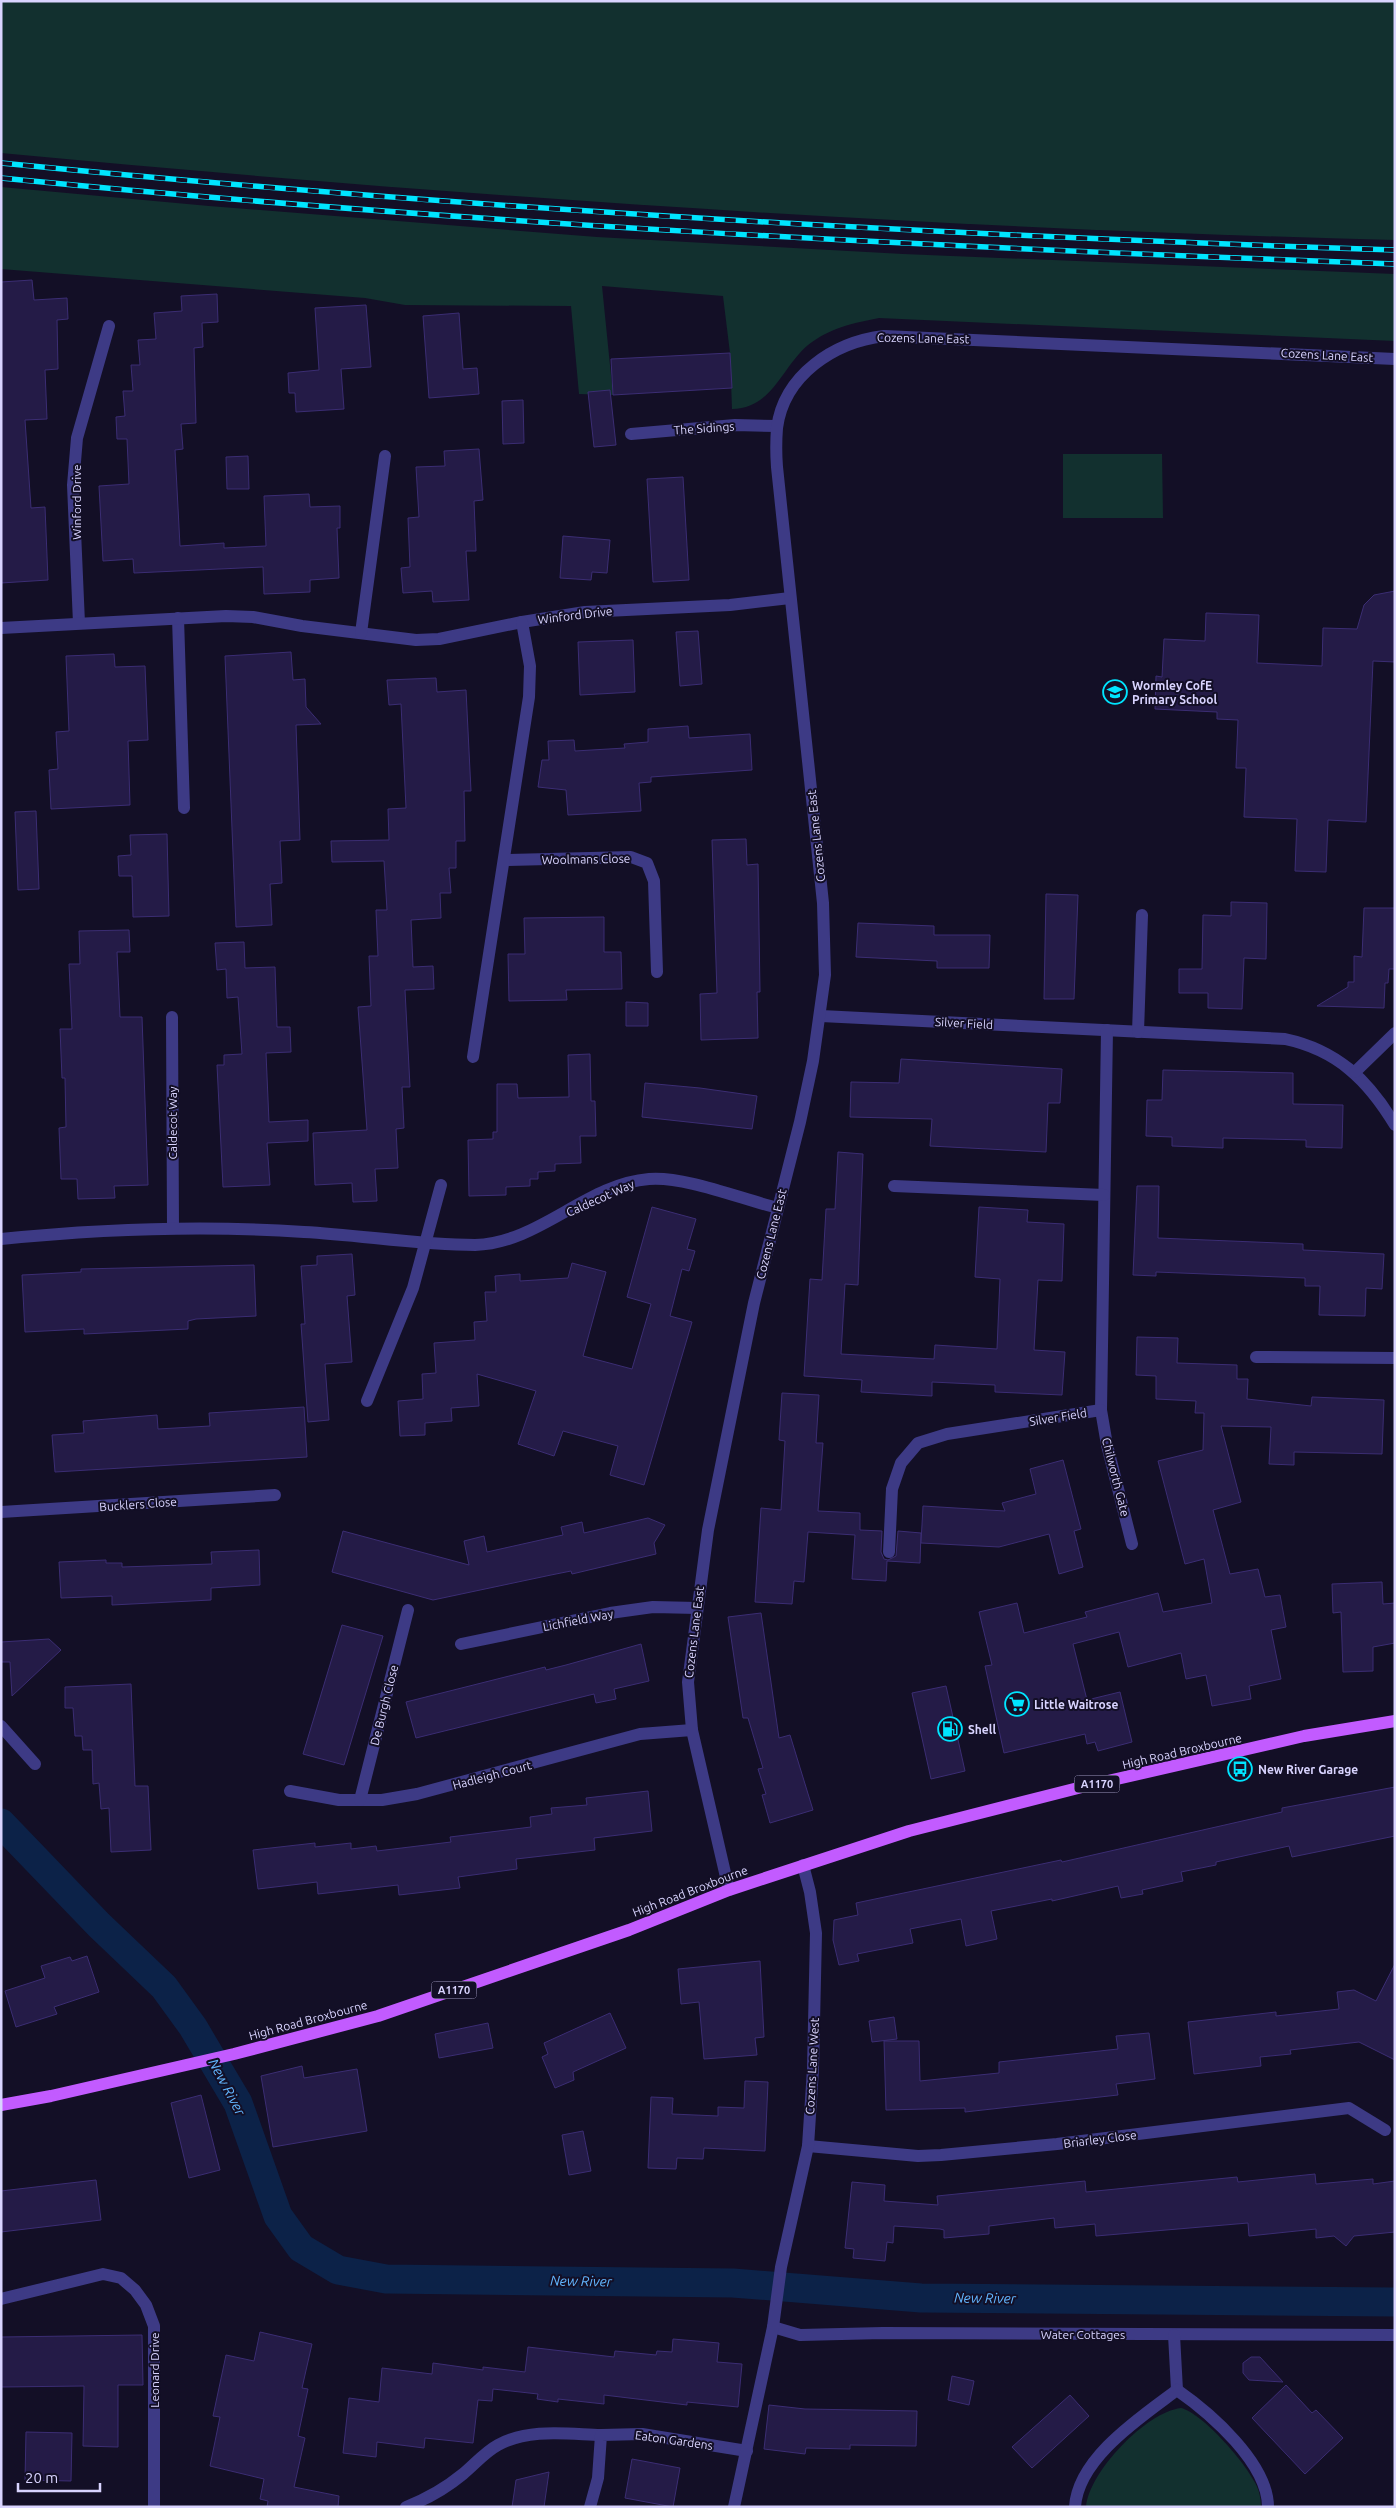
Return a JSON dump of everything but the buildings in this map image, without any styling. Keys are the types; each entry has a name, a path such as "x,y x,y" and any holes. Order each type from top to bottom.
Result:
{"main road":[{"name":"High Road Broxbourne","path":"1,2105 51,2096 234,2054 386,2013 629,1930 729,1890 909,1831 1304,1736 1395,1721"}],"street":[{"name":"Winford Drive","path":"79,623 73,485 77,438 108,326"},
{"name":"Cozens Lane East","path":"729,1890 692,1730 688,1682 696,1608 708,1530 752,1312 800,1122 821,1016 825,975 823,903 777,467 777,426 791,392 799,380 833,350 850,343 876,337 1000,340 1133,348 1395,359"},
{"name":"The Sidings","path":"631,434 735,425 777,426"},
{"path":"362,633 385,456"},
{"name":"Winford Drive","path":"1,628 178,618 252,617 416,640 439,639 522,622 585,612 730,605 790,598"},
{"path":"178,618 184,808"},
{"path":"473,1056 529,697 530,666 522,622"},
{"name":"Woolmans Close","path":"504,860 631,857 647,863 654,881 657,972"},
{"path":"1138,1032 1142,916"},
{"name":"Silver Field","path":"821,1016 1285,1039 1324,1051 1355,1072 1385,1109 1395,1125"},
{"name":"Caldecot Way","path":"172,1017 173,1228"},
{"name":"Silver Field","path":"889,1552 892,1489 900,1463 918,1443 947,1434 1102,1410 1107,1030"},
{"path":"1355,1072 1395,1033"},
{"name":"Caldecot Way","path":"1,1239 173,1228 303,1232 424,1242 475,1244 506,1241 598,1196 627,1184 650,1179 684,1183 778,1208"},
{"path":"367,1401 413,1288 441,1185"},
{"path":"894,1186 1104,1195"},
{"path":"1256,1357 1395,1358"},
{"name":"Chilworth Gate","path":"1102,1410 1106,1445 1132,1544"},
{"name":"Bucklers Close","path":"1,1512 275,1495"},
{"name":"Lichfield Way","path":"461,1644 610,1613 653,1608 696,1608"},
{"name":"De Burgh Close","path":"360,1800 408,1610"},
{"path":"1,1726 35,1764"},
{"name":"Hadleigh Court","path":"290,1791 339,1800 382,1800 417,1794 640,1734 692,1730"},
{"name":"Cozens Lane West","path":"774,2327 781,2267 808,2146 813,2060 816,1933 810,1892 803,1865"},
{"name":"Briarley Close","path":"808,2146 918,2156 940,2155 1057,2144 1349,2108 1385,2130"},
{"name":"Leonard Drive","path":"1,2299 103,2274 121,2278 135,2290 146,2305 154,2326 154,2507"},
{"path":"734,2507 774,2327"},
{"name":"Water Cottages","path":"774,2327 800,2335 883,2333 1395,2335"},
{"path":"1174,2335 1177,2390"},
{"path":"1075,2507 1076,2497 1081,2484 1095,2462 1120,2433 1177,2390"},
{"path":"1177,2390 1201,2407 1252,2460 1264,2480 1268,2507"},
{"name":"Eaton Gardens","path":"406,2507 426,2499 462,2475 486,2452 510,2440 542,2434 601,2436 642,2434 747,2450"},
{"path":"590,2507 598,2478 601,2436"}],"green space":[{"path":"1,1 1395,1 1395,240 1220,235 871,219 523,197 1,153"},
{"path":"1,187 209,206 597,237 903,254 1395,274 1395,341 879,318 842,327 816,339 799,354 767,394 757,402 746,407 732,409 730,353 723,296 602,286 613,395 579,394 571,306 405,305 365,298 1,269"},
{"path":"1063,454 1162,454 1163,518 1063,518"},
{"path":"1181,2408 1190,2412 1211,2428 1232,2450 1249,2472 1257,2487 1261,2507 1086,2507 1097,2477 1122,2446 1152,2420 1167,2412"}],"waterway":[{"name":"New River","path":"1,1823 99,1925 164,1987 193,2027 238,2103 278,2216 301,2248 338,2270 386,2279 733,2283 921,2298 1395,2302"}],"railway":[{"path":"1,163 349,194 697,218 1046,237 1395,250"},
{"path":"1,178 349,208 697,232 1046,250 1395,264"}],"place":[{"name":"Wormley CofE Primary School","path":"1115,692"},
{"name":"Little Waitrose","path":"1017,1704"},
{"name":"Shell","path":"950,1729"},
{"name":"New River Garage","path":"1240,1769"}]}
